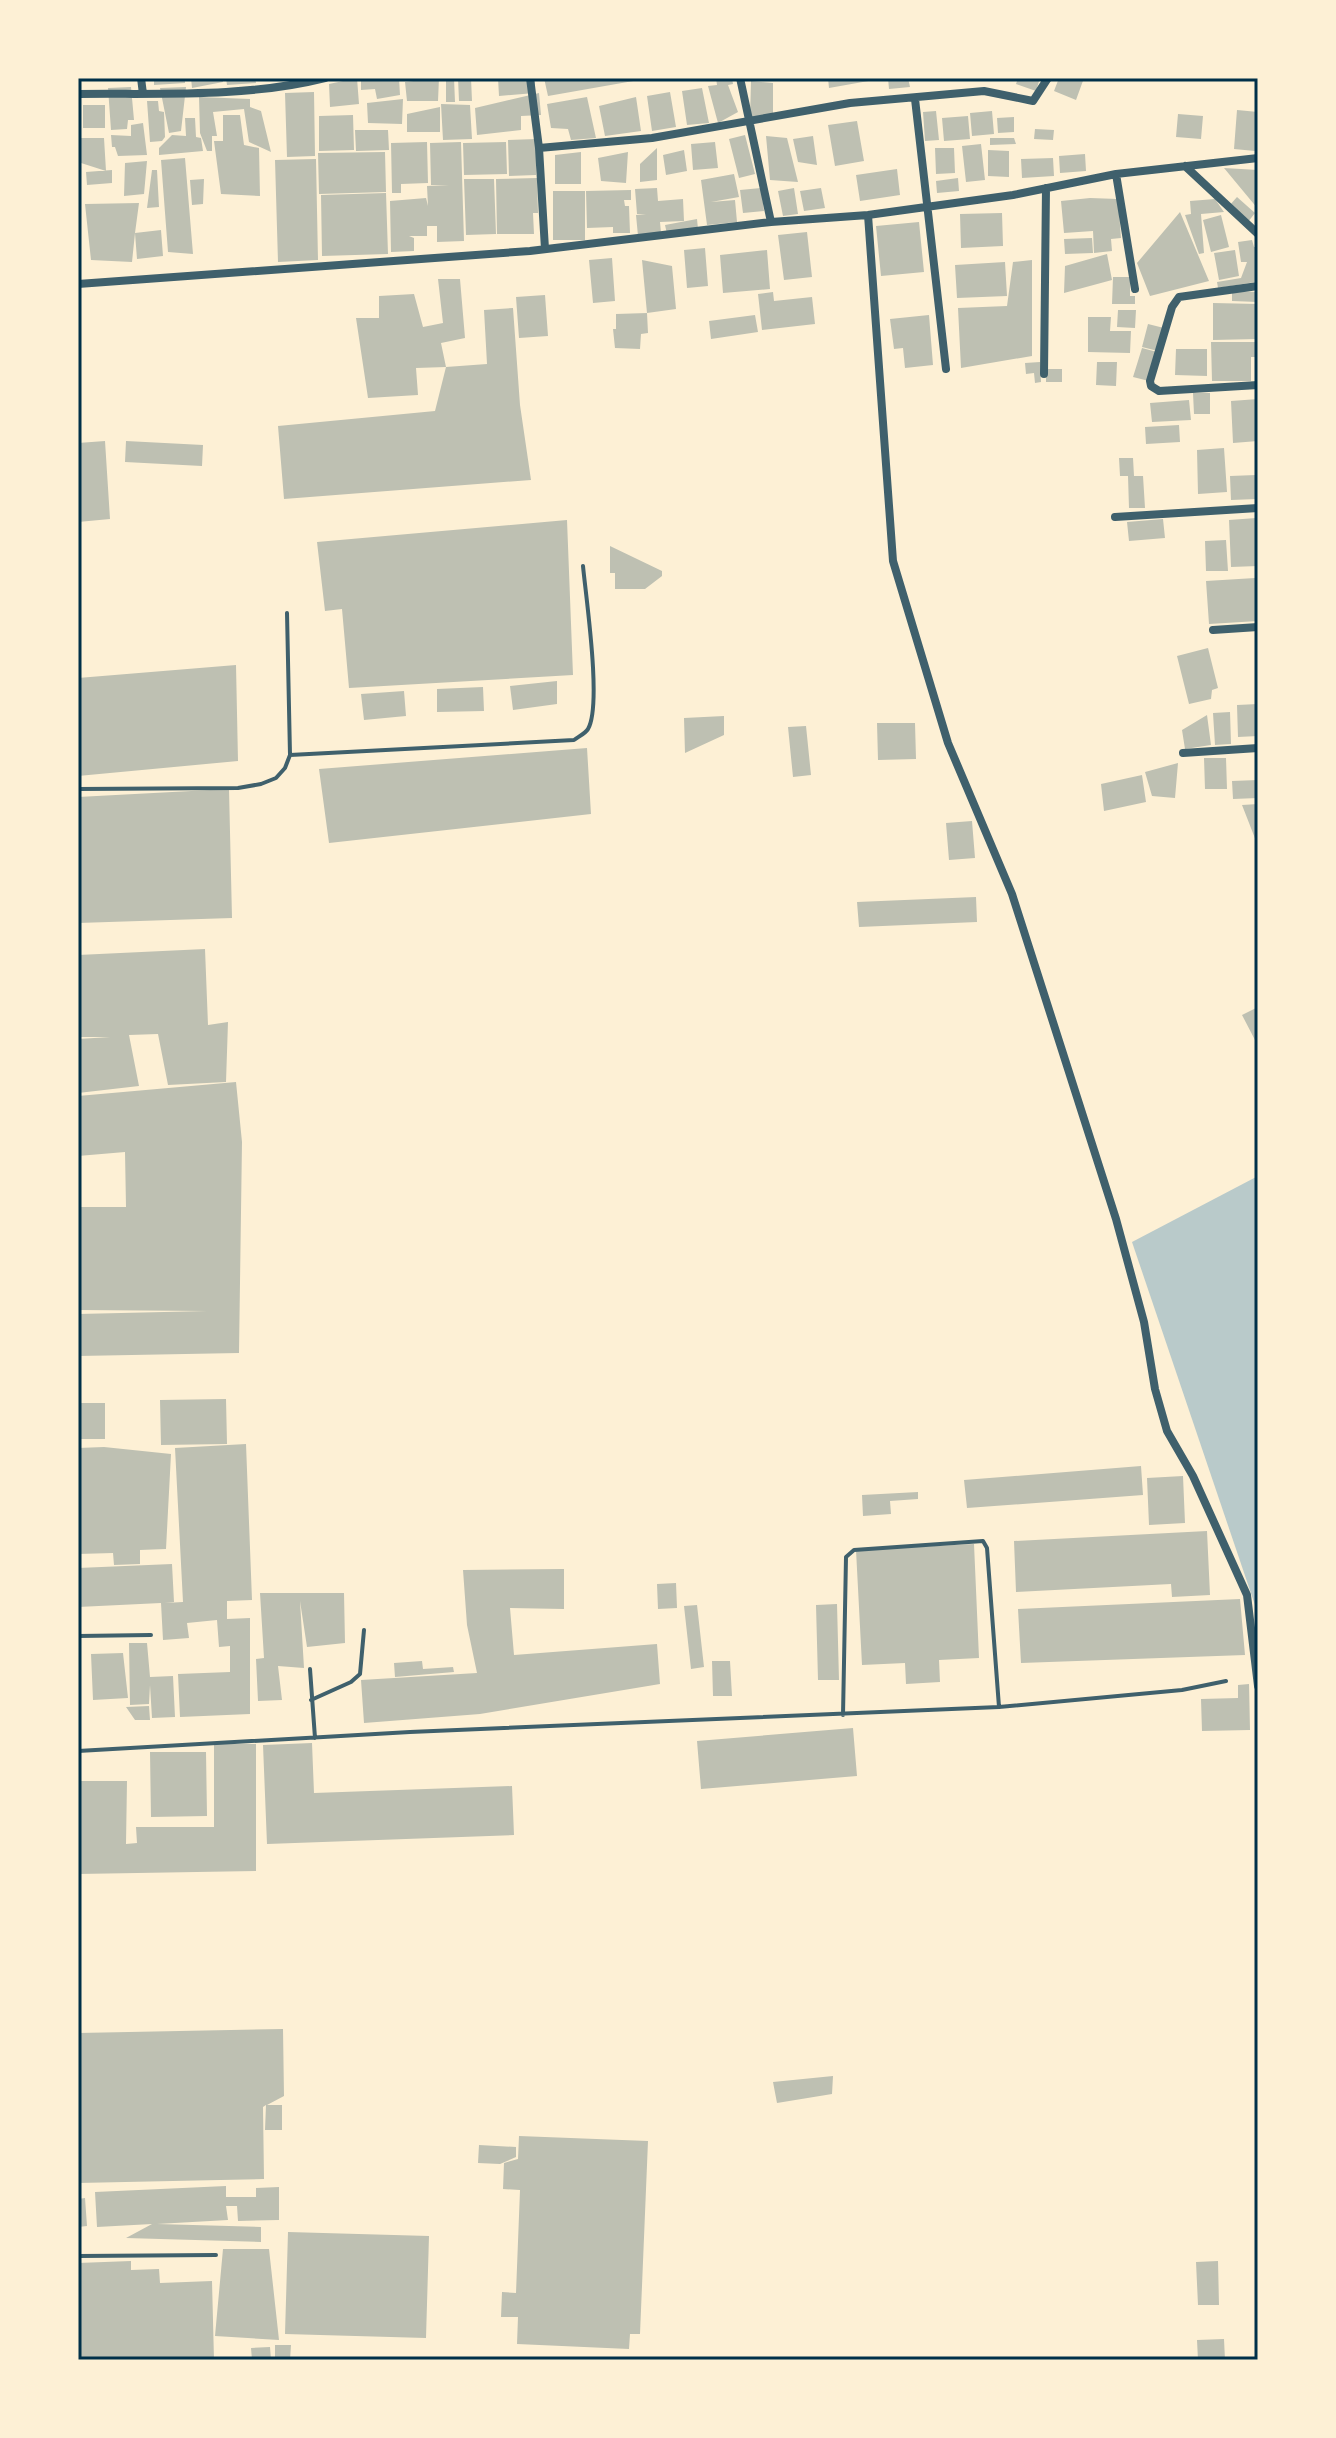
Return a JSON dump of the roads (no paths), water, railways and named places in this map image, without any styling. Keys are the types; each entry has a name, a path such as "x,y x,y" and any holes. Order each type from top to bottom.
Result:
{"street":[{"path":"141,78 143,94"},
{"path":"78,94 143,94 291,86 325,78"},
{"path":"530,78 539,148 545,249"},
{"path":"740,78 771,222"},
{"path":"539,148 652,138 850,103 984,91 1033,101 1048,78"},
{"path":"915,99 946,369"},
{"path":"78,284 545,249 771,222 868,215 927,208 1116,174 1258,158"},
{"path":"1185,166 1258,234"},
{"path":"1116,174 1135,289"},
{"path":"1044,374 1046,188"},
{"path":"868,215 893,561 948,743 1012,894 1116,1219 1144,1322 1155,1389 1167,1431 1193,1476 1247,1595 1254,1628 1258,1686"},
{"path":"1258,286 1179,297 1172,307 1150,381 1151,386 1159,391 1258,385"},
{"path":"1115,517 1258,508"},
{"path":"1213,630 1258,627"},
{"path":"1183,753 1258,748"}],"lane":[{"path":"290,755 574,740 588,730 594,689 583,566"},
{"path":"78,789 238,788 276,778 285,768 290,755 287,613"},
{"path":"843,1715 846,1557 854,1550 983,1541 987,1548 999,1707"},
{"path":"311,1700 360,1674 364,1630"},
{"path":"78,1636 151,1635"},
{"path":"310,1669 315,1738"},
{"path":"78,1751 999,1707 1182,1690 1226,1681"},
{"path":"78,2256 216,2255"}]}
